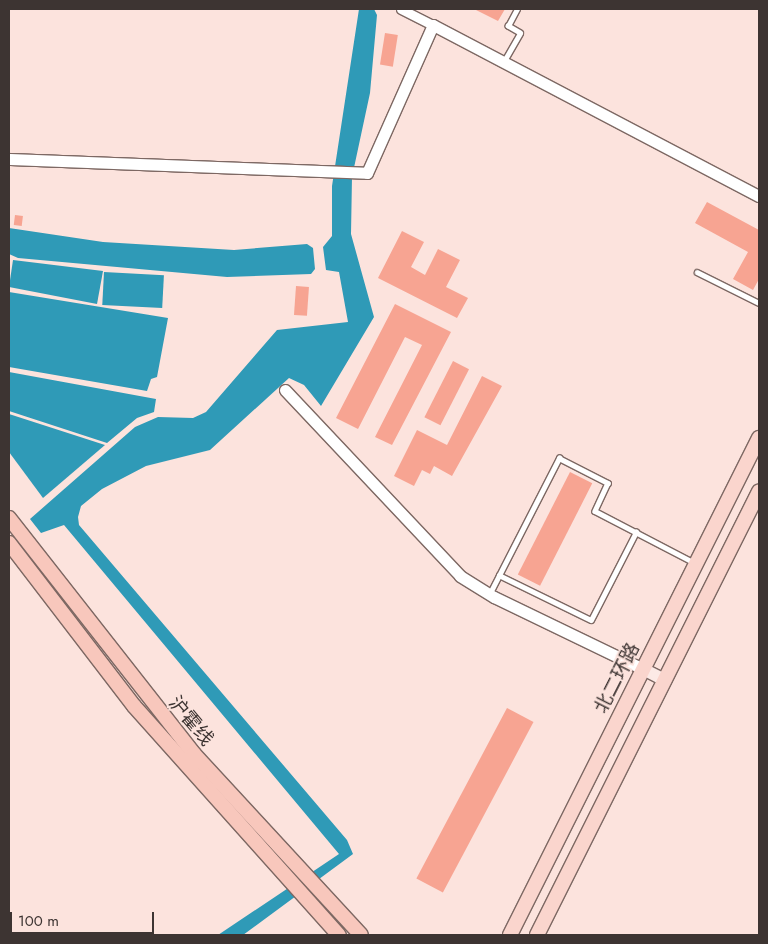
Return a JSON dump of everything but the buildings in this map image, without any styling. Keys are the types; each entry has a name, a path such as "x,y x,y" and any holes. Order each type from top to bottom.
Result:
{"highway":[{"name":"沪霍线","path":"9,518 194,754 360,935"},
{"name":"沪霍线","path":"9,542 134,706 339,935"}],"main road":[{"name":"北二环路","path":"510,935 759,438"},
{"path":"537,935 759,491"},
{"path":"643,669 665,680"}],"street":[{"path":"401,9 759,196"},
{"path":"9,159 367,173 433,25"},
{"path":"285,390 435,554 490,594 643,669"}],"lane":[{"path":"504,62 520,33 508,26 517,9"},
{"path":"697,272 759,303"},
{"path":"490,594 559,458 608,483 595,511 696,563"},
{"path":"499,575 591,620 636,532"}],"water":[{"path":"359,9 374,9 377,15 370,93 352,177 351,234 374,317 321,406 304,385 289,378 210,450 146,466 102,489 81,506 78,517 79,525 347,840 353,854 243,935 218,935 339,854 64,525 41,533 30,519 135,427 158,417 193,418 206,412 277,330 348,322 339,272 326,270 323,247 332,236 332,186"},
{"path":"9,228 103,242 234,250 307,244 313,248 315,269 311,274 227,277 18,258 9,254"},
{"path":"13,260 103,271 97,304 9,287"},
{"path":"104,272 164,275 162,308 102,305"},
{"path":"9,292 168,318 157,377 151,379 147,391 9,367"},
{"path":"9,372 156,399 154,412 137,418 107,443 9,411"},
{"path":"9,414 105,445 43,498 9,452"}]}
